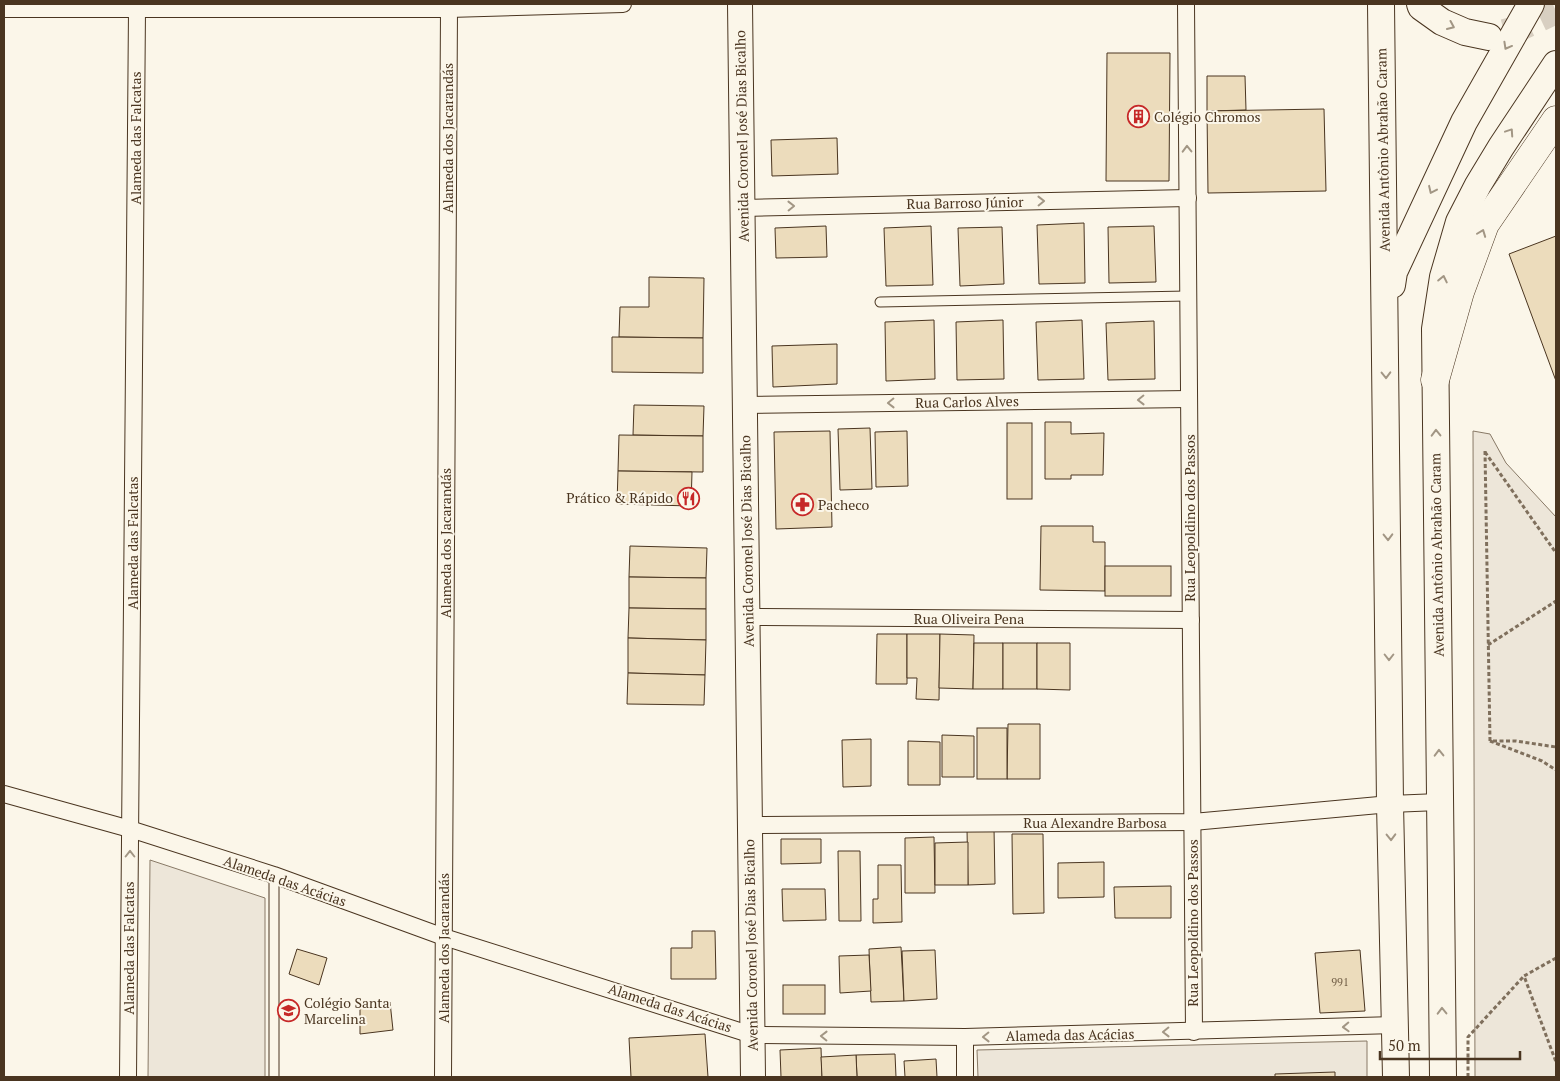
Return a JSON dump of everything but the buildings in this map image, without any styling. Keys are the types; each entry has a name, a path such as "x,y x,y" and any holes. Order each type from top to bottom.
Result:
{"highway":[{"path":"1435,380 1460,292 1485,224 1556,120"}],"main road":[{"name":"Avenida Antônio Abrahão Caram","path":"1381,4 1390,804 1396,1077"},
{"path":"1420,4 1442,22 1464,32 1488,37"},
{"name":"Avenida Antônio Abrahão Caram","path":"1385,326 1394,272 1464,122 1530,4"},
{"name":"Avenida Antônio Abrahão Caram","path":"1443,1077 1434,329 1443,277 1459,222 1500,147 1556,64"}],"street":[{"path":"4,9 137,10 339,7 449,9 623,4"},
{"name":"Avenida Coronel José Dias Bicalho","path":"740,4 753,1077"},
{"name":"Rua Leopoldino dos Passos","path":"1186,4 1194,1032"},
{"name":"Alameda dos Jacarandás","path":"443,1077 449,9"},
{"name":"Alameda das Falcatas","path":"128,1077 137,10"},
{"name":"Rua Barroso Júnior","path":"743,208 1188,198"},
{"name":"Rua Carlos Alves","path":"745,405 1189,399"},
{"name":"Rua Oliveira Pena","path":"748,617 1191,620"},
{"name":"Alameda das Acácias","path":"4,794 130,829 274,875 444,937 752,1035 964,1037 1395,1025"},
{"name":"Rua Alexandre Barbosa","path":"750,825 1193,822 1390,804 1439,802"},
{"path":"964,1037 965,1077"}],"lane":[{"path":"880,302 1188,296"},
{"path":"274,875 274,1077"}],"path":[{"path":"1490,741 1485,451 1556,553"},
{"path":"1488,645 1556,601"},
{"path":"1490,741 1516,740 1556,747"},
{"path":"1490,741 1542,761 1556,770"},
{"path":"1468,1077 1468,1037 1524,976 1556,958"},
{"path":"1524,976 1556,1062"}],"shaded area":[{"path":"1473,431 1490,434 1506,463 1556,517 1556,1077 1475,1077"},
{"path":"150,860 265,898 265,1077 148,1077"},
{"path":"1367,1041 1367,1077 978,1077 977,1050"}],"tunnel":[{"path":"1504,32 1520,28 1556,11"}],"place":[{"name":"Colégio Chromos","path":"1138,117"},
{"name":"Prático & Rápido","path":"689,498"},
{"name":"Pacheco","path":"802,505"},
{"name":"Colégio Santa Marcelina","path":"288,1011"}]}
